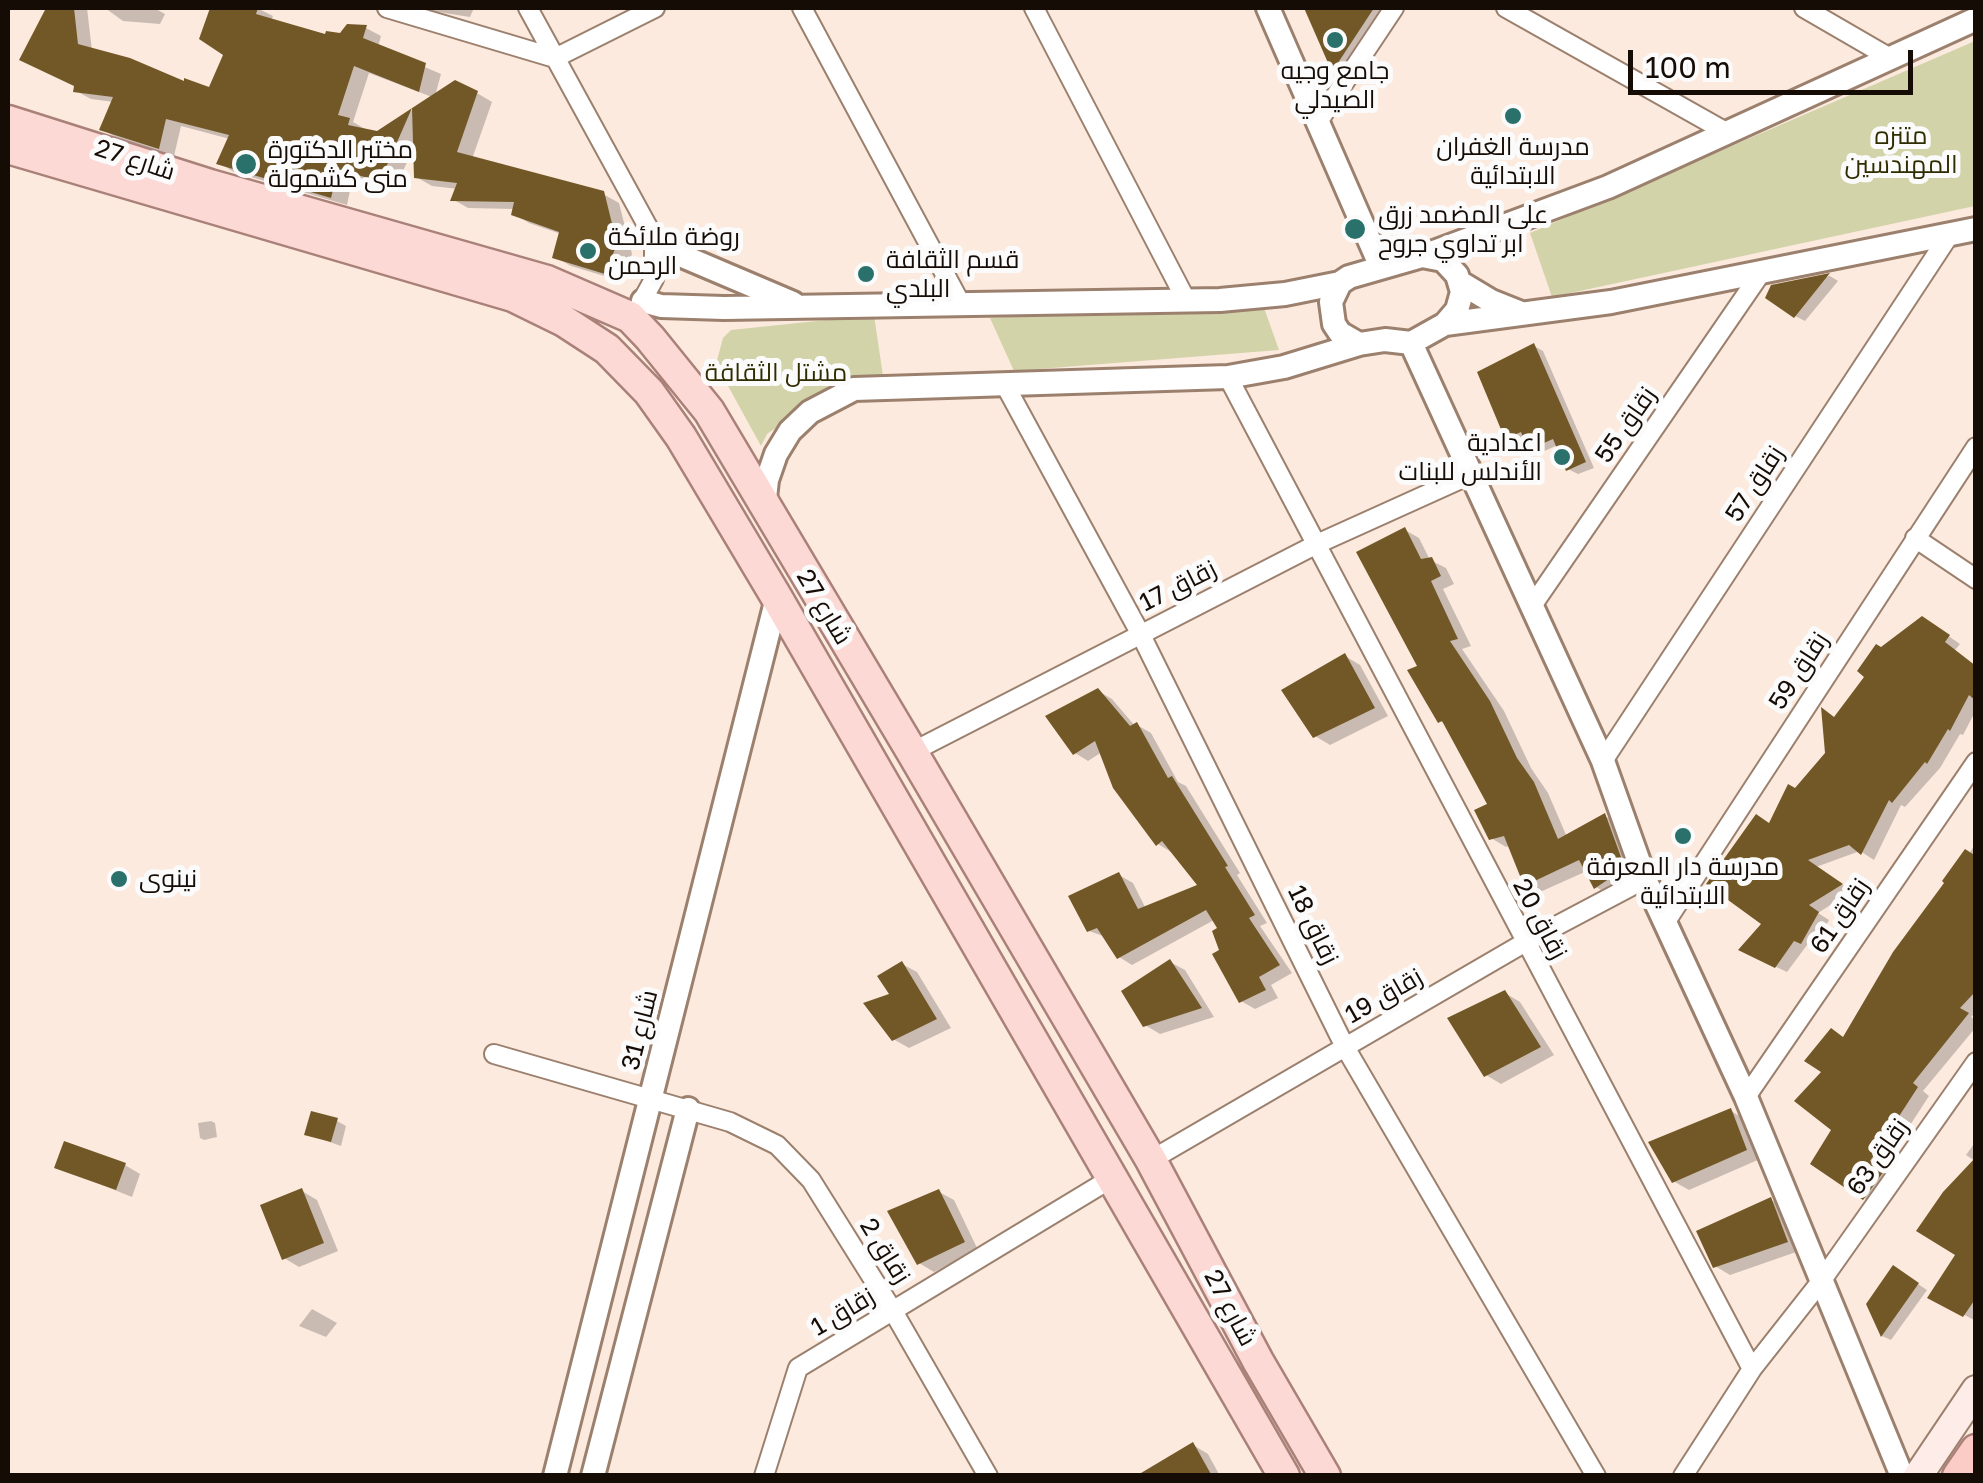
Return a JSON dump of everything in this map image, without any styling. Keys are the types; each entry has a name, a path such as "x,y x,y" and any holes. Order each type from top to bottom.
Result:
{"highway":[{"path":"1958,1476 1976,1450"}],"main road":[{"name":"شارع 27","path":"8,121 210,185 548,280 636,309 709,411 912,752 1151,1160 1258,1361 1325,1476"},
{"name":"شارع 27","path":"8,148 513,296 607,348 649,392 681,437 1284,1476"},
{"path":"954,906 988,885"},
{"path":"1918,1476 1976,1390"}],"street":[{"path":"387,8 555,58 654,8"},
{"path":"528,8 654,238 673,252 796,304"},
{"path":"802,8 961,304"},
{"path":"1034,8 1185,298"},
{"path":"1268,8 1381,267"},
{"path":"1318,122 1394,8"},
{"path":"1506,8 1728,133"},
{"path":"1804,8 1892,59"},
{"path":"636,309 1258,298 1340,283 1502,228 1608,186 1976,19"},
{"path":"1445,324 1461,302 1459,279 1502,228"},
{"path":"764,507 766,480 783,442 810,412 854,388 1228,377 1284,366 1359,344 1386,340 1410,343 1445,324 1611,302 1976,229"},
{"name":"زقاق 57","path":"1603,761 1950,234"},
{"path":"636,309 654,279 654,238"},
{"path":"1422,256 1442,260 1459,279 1491,301 1524,314"},
{"name":"زقاق 55","path":"1532,606 1762,273"},
{"path":"1340,283 1331,302 1331,313 1340,332 1359,344"},
{"path":"1410,343 1603,761 1645,879 1746,1097 1902,1476"},
{"name":"زقاق 20","path":"1228,377 1752,1370"},
{"name":"زقاق 18","path":"1005,385 1140,633 1345,1047 1596,1476"},
{"name":"زقاق 59","path":"1665,923 1976,447"},
{"name":"زقاق 17","path":"912,752 1318,544 1472,474"},
{"path":"1915,538 1976,579"},
{"name":"شارع 31","path":"554,1476 777,598"},
{"name":"زقاق 61","path":"1746,1097 1976,762"},
{"name":"زقاق 19","path":"1151,1160 1524,942 1645,879"},
{"name":"زقاق 2","path":"494,1054 730,1122 777,1145 811,1180 893,1311 988,1476"},
{"name":"زقاق 63","path":"1752,1370 1822,1280 1976,1062"},
{"path":"593,1476 688,1109"},
{"name":"زقاق 1","path":"764,1476 798,1368 1112,1178"},
{"path":"1682,1476 1752,1370"}],"green space":[{"name":"متنزه المهندسين","path":"1975,41 1975,206 1552,297 1530,233"},
{"path":"1263,305 1279,350 1014,371 990,318"},
{"name":"مشتل الثقافة","path":"874,315 883,376 846,380 767,434 761,446 716,364 723,338 731,330"}],"building":[{"path":"46,8 74,8 78,44 209,87 223,55 199,39 210,8 258,8 256,14 325,34 340,33 347,24 367,25 363,38 426,63 419,92 354,66 338,115 350,118 348,125 377,131 412,108 380,181 338,170 331,198 216,164 229,135 166,119 159,149 99,130 113,97 73,92 74,86 19,60"},
{"name":"جامع وجيه الصيدلي","path":"1304,8 1374,8 1332,72"},
{"path":"455,80 478,91 457,152 604,191 617,244 605,274 552,258 559,232 511,215 514,202 450,201 457,183 414,178 412,108"},
{"path":"1830,273 1794,318 1765,298 1771,285"},
{"path":"1534,343 1586,462 1566,471 1553,439 1528,450 1521,432 1505,439 1477,372"},
{"path":"1405,527 1421,559 1432,557 1441,576 1431,581 1458,639 1450,641 1490,701 1517,758 1534,782 1558,839 1605,813 1625,868 1594,889 1579,860 1524,886 1504,836 1489,840 1474,810 1487,804 1442,721 1438,723 1407,670 1417,666 1356,552"},
{"path":"1922,616 1950,635 1945,642 1976,666 1976,701 1969,695 1927,764 1892,803 1889,800 1861,855 1849,845 1808,860 1843,884 1809,905 1819,912 1801,944 1794,941 1775,968 1738,950 1761,924 1706,884 1756,814 1769,823 1788,784 1795,788 1825,753 1821,707 1834,717 1864,677 1857,671 1876,644 1881,647"},
{"path":"1345,653 1375,708 1313,738 1281,690"},
{"path":"1098,688 1130,726 1137,722 1168,778 1172,776 1228,866 1225,867 1255,915 1249,918 1280,965 1259,977 1266,990 1239,1003 1212,954 1219,950 1212,931 1217,928 1206,910 1117,959 1097,928 1087,932 1068,896 1119,872 1138,909 1197,885 1162,841 1156,846 1113,788 1095,741 1073,755 1045,716"},
{"path":"1965,849 1976,856 1976,991 1960,1008 1969,1013 1913,1083 1918,1087 1870,1161 1884,1171 1863,1200 1810,1164 1831,1130 1794,1101 1821,1072 1804,1061 1831,1028 1843,1037 1893,952"},
{"path":"1170,959 1202,1008 1143,1027 1121,991"},
{"path":"902,961 937,1019 892,1041 863,1003 889,994 877,976"},
{"path":"1505,990 1541,1047 1484,1077 1447,1018"},
{"path":"1731,1108 1747,1150 1672,1183 1648,1142"},
{"path":"311,1111 338,1118 331,1142 304,1135"},
{"path":"64,1141 126,1163 116,1190 54,1168"},
{"path":"1976,1157 1976,1298 1963,1317 1927,1298 1955,1255 1916,1231 1943,1192"},
{"path":"302,1188 324,1243 282,1260 260,1205"},
{"path":"939,1189 965,1242 917,1265 887,1211"},
{"path":"1771,1197 1788,1242 1713,1268 1696,1231"},
{"path":"1893,1265 1919,1283 1881,1337 1866,1304"},
{"path":"1193,1442 1212,1476 1136,1476"}],"place":[{"name":"جامع وجيه الصيدلي","path":"1335,40"},
{"name":"مدرسة الغفران الابتدائية","path":"1513,116"},
{"name":"مختبر الدكتورة منى كشمولة","path":"246,164"},
{"name":"علي المضمد زرق ابر تداوي جروح","path":"1355,229"},
{"name":"روضة ملائكة الرحمن","path":"588,251"},
{"name":"قسم الثقافة البلدي","path":"866,274"},
{"name":"اعدادية الأندلس للبنات","path":"1562,457"},
{"name":"مدرسة دار المعرفة الابتدائية","path":"1683,836"},
{"name":"نينوى","path":"119,879"}]}
